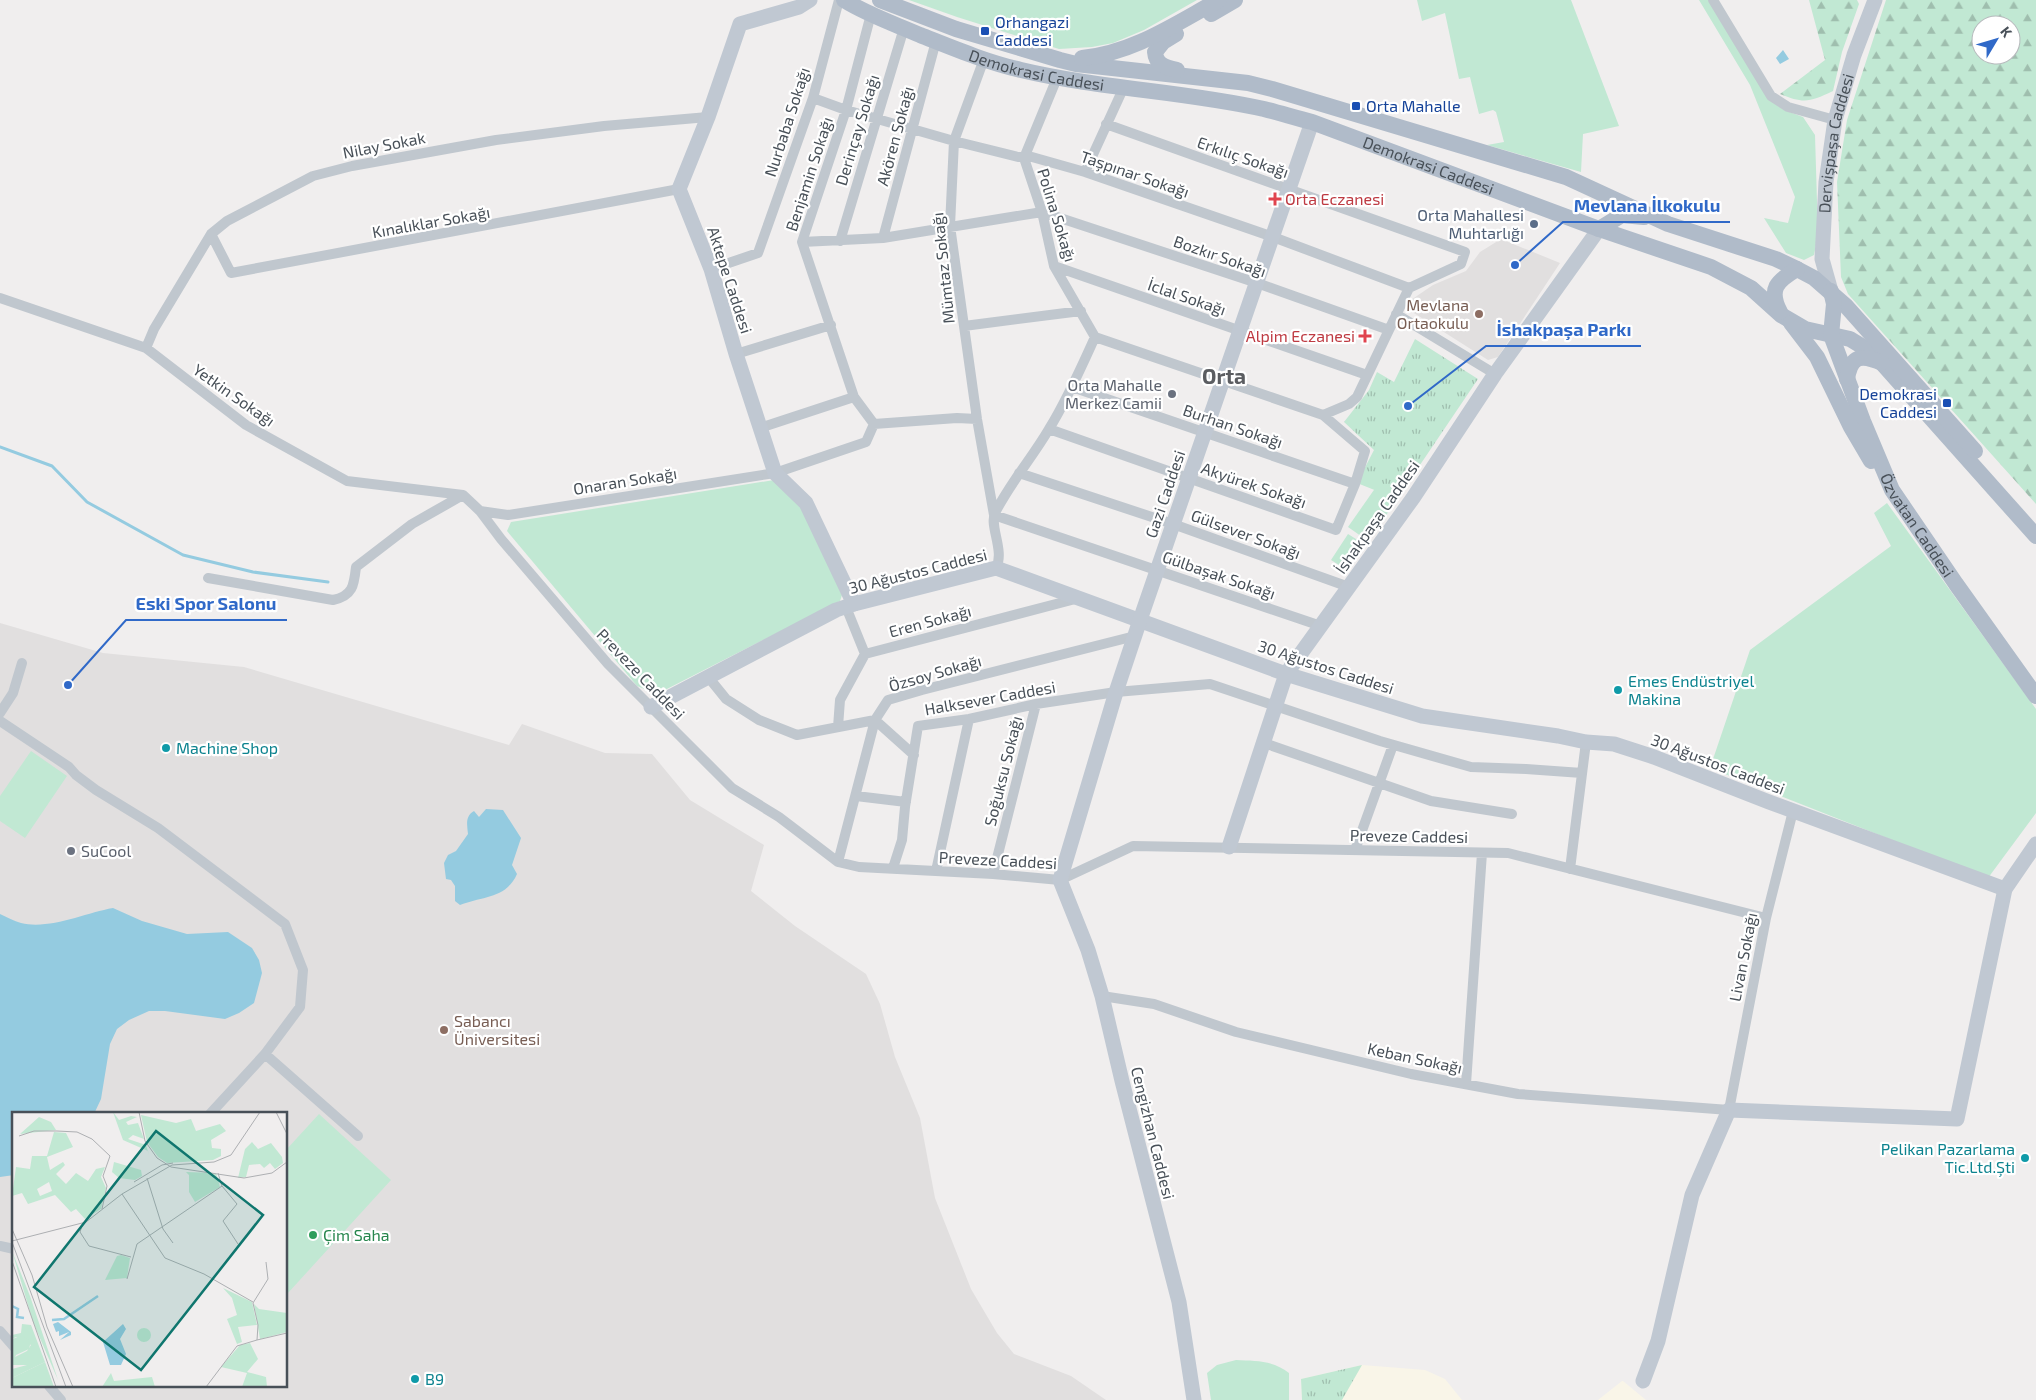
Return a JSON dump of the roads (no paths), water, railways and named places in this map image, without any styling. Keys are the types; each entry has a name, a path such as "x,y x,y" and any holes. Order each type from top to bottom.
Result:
{"main road":[{"name":"Demokrasi Caddesi","path":"844,0 871,14 936,41 1020,70 1123,89 1257,108 1312,122 1599,229 1730,275 1763,298 1785,317 1805,329 1831,336 1845,337 1863,345 1874,353 2036,536"},
{"name":"Demokrasi Caddesi","path":"880,0 956,29 1060,60 1248,83 1566,177 1668,224 1776,259 1814,278 1846,306 2036,520"},
{"path":"1060,60 1113,53 1158,34 1219,0"},
{"path":"1203,78 1164,67 1158,63 1155,52 1163,42 1235,0"},
{"path":"1158,34 1145,46 1140,62 1142,71 1151,87 1158,93"},
{"path":"1294,97 1310,109 1313,116 1312,122"},
{"path":"1599,229 1622,215 1628,214 1668,224"},
{"path":"1797,269 1785,276 1778,284 1774,291 1774,301 1817,357 1861,446 1892,490"},
{"path":"1830,291 1834,304 1831,336"},
{"path":"1805,329 1826,323 1832,316"},
{"name":"Özvatan Caddesi","path":"1831,336 1892,490 2036,696"},
{"path":"1847,379 1851,364 1857,359 1868,356 1882,363"}],"street":[{"path":"680,190 708,117 740,24 799,7 810,0"},
{"name":"Nurbaba Sokağı","path":"711,269 758,253 813,98 839,0"},
{"path":"1713,0 1770,96 1788,107 1835,120"},
{"name":"Dervişpaşa Caddesi","path":"1830,291 1822,259 1826,182 1835,120 1854,55 1875,0"},
{"name":"Benjamin Sokağı","path":"871,14 846,110 802,242 854,397 874,424"},
{"name":"Derinçay Sokağı","path":"840,241 904,28"},
{"name":"Akören Sokağı","path":"883,238 936,41"},
{"name":"Mümtaz Sokağı","path":"984,59 954,140 950,226 977,419 994,515"},
{"name":"Polina Sokağı","path":"1057,78 1024,158 1042,212 1054,266 1096,337"},
{"path":"1085,172 1123,89"},
{"name":"Taşpınar Sokağı","path":"813,98 846,110 954,140 1085,172 1272,237 1409,288"},
{"name":"Nilay Sokak","path":"146,348 154,329 211,234 227,220 313,176 352,166 496,140 604,126 708,117"},
{"name":"Gazi Caddesi","path":"1060,880 1116,692 1312,122"},
{"name":"Erkılıç Sokağı","path":"1106,124 1465,252 1461,264 1409,288"},
{"name":"Kınalıklar Sokağı","path":"211,234 231,273 680,190"},
{"name":"Aktepe Caddesi","path":"680,190 711,269 736,354 775,473 806,503 850,606"},
{"path":"802,242 883,238 1042,212"},
{"name":"Bozkır Sokağı","path":"1042,212 1256,283 1389,330"},
{"name":"İshakpaşa Caddesi","path":"1229,847 1286,674 1413,498 1495,374 1599,229"},
{"path":"1797,269 1806,271 1815,268 1822,259"},
{"name":"İclal Sokağı","path":"1054,266 1367,375"},
{"path":"1323,415 1349,404 1357,396 1409,288"},
{"name":"Yetkin Sokağı","path":"0,298 146,348 246,425 347,481 464,495"},
{"path":"964,326 1082,311"},
{"path":"1396,314 1495,374"},
{"path":"736,354 831,326"},
{"path":"996,568 1000,560 994,515 1019,473 1049,429 1096,337 1323,415 1365,451 1355,484"},
{"name":"Burhan Sokağı","path":"1072,387 1355,484"},
{"path":"760,428 854,397"},
{"path":"874,424 957,418 977,419"},
{"name":"Onaran Sokağı","path":"480,511 508,516 775,473 866,442 874,424"},
{"name":"Akyürek Sokağı","path":"1049,429 1336,530 1355,484"},
{"name":"Gülsever Sokağı","path":"1019,473 1173,524 1349,587"},
{"path":"208,578 333,600 341,598 353,588 356,567 412,524 464,495 480,511"},
{"name":"Preveze Caddesi","path":"480,511 501,539 608,664 732,788 779,817 838,862 860,868 893,868 1060,880 1133,846 1508,853 1766,918"},
{"name":"Gülbaşak Sokağı","path":"994,515 1321,626"},
{"name":"30 Ağustos Caddesi","path":"651,707 836,610 996,568 1286,674 1422,716 1558,736 1586,742 1614,744 1654,757 1793,811 2005,889"},
{"name":"Eren Sokağı","path":"864,654 1080,598"},
{"path":"838,727 840,700 864,654 850,606"},
{"name":"Özsoy Sokağı","path":"874,720 888,700 1135,636"},
{"path":"0,713 13,693 22,663"},
{"path":"709,678 726,699 759,720 797,735 874,720"},
{"name":"Halksever Caddesi","path":"893,868 902,840 918,726 969,719 1036,704 1116,692 1210,684 1277,706"},
{"name":"Soğuksu Sokağı","path":"992,874 1036,704"},
{"path":"1277,706 1393,745 1471,767 1526,768 1582,773"},
{"path":"936,871 969,719"},
{"path":"874,720 914,755"},
{"path":"838,862 874,720"},
{"path":"0,721 69,767 76,776 96,790 158,828 286,924 304,970 300,1007 265,1054 212,1112"},
{"path":"1570,869 1586,742"},
{"path":"1264,743 1432,801 1512,814"},
{"path":"1355,850 1393,745"},
{"path":"856,796 906,802"},
{"name":"Livan Sokağı","path":"1729,1110 1766,918 1793,811"},
{"path":"1643,1381 1658,1341 1692,1195 1729,1110 1957,1119 2005,889 2036,844"},
{"path":"1466,1084 1482,853"},
{"name":"Cengizhan Caddesi","path":"1060,880 1088,950 1102,996 1128,1106 1179,1302 1194,1400"},
{"name":"Keban Sokağı","path":"1102,996 1154,1004 1236,1032 1411,1074 1518,1094 1729,1110"},
{"path":"265,1054 358,1136"},
{"path":"0,1331 12,1345"},
{"path":"51,1388 62,1400"}],"water":[{"path":"1783,50 1789,59 1780,64 1776,58"},
{"path":"486,809 503,810 521,838 512,865 517,874 507,888 493,896 460,905 455,901 455,886 451,880 446,879 444,863 448,855 456,851 468,834 467,821 469,815 474,811 479,817"},
{"path":"113,908 142,921 187,934 228,932 252,948 259,960 262,973 254,1003 239,1013 225,1019 165,1011 149,1011 129,1020 117,1029 110,1044 101,1099 95,1112 12,1112 12,1175 0,1177 0,914 21,923 32,925 55,923"}],"waterway":[{"path":"0,447 52,466 87,502 183,555 253,572 328,582"}],"place":[{"name":"Orhangazi Caddesi","path":"985,31"},
{"name":"Orta Mahalle","path":"1356,106"},
{"name":"Orta Eczanesi","path":"1275,199"},
{"name":"Orta Mahallesi Muhtarlığı","path":"1534,224"},
{"name":"Mevlana İlkokulu","path":"1515,265"},
{"name":"Mevlana Ortaokulu","path":"1479,314"},
{"name":"Alpim Eczanesi","path":"1365,336"},
{"name":"Orta Mahalle Merkez Camii","path":"1172,394"},
{"name":"Demokrasi Caddesi","path":"1947,403"},
{"name":"İshakpaşa Parkı","path":"1408,406"},
{"name":"Eski Spor Salonu","path":"68,685"},
{"name":"Emes Endüstriyel Makina","path":"1618,690"},
{"name":"Machine Shop","path":"166,748"},
{"name":"SuCool","path":"71,851"},
{"name":"Sabancı Üniversitesi","path":"444,1030"},
{"name":"Pelikan Pazarlama Tic.Ltd.Şti","path":"2025,1158"},
{"name":"Çim Saha","path":"313,1235"},
{"name":"B9","path":"415,1379"}],"district":[{"name":"Orta","path":"1224,377"}]}
